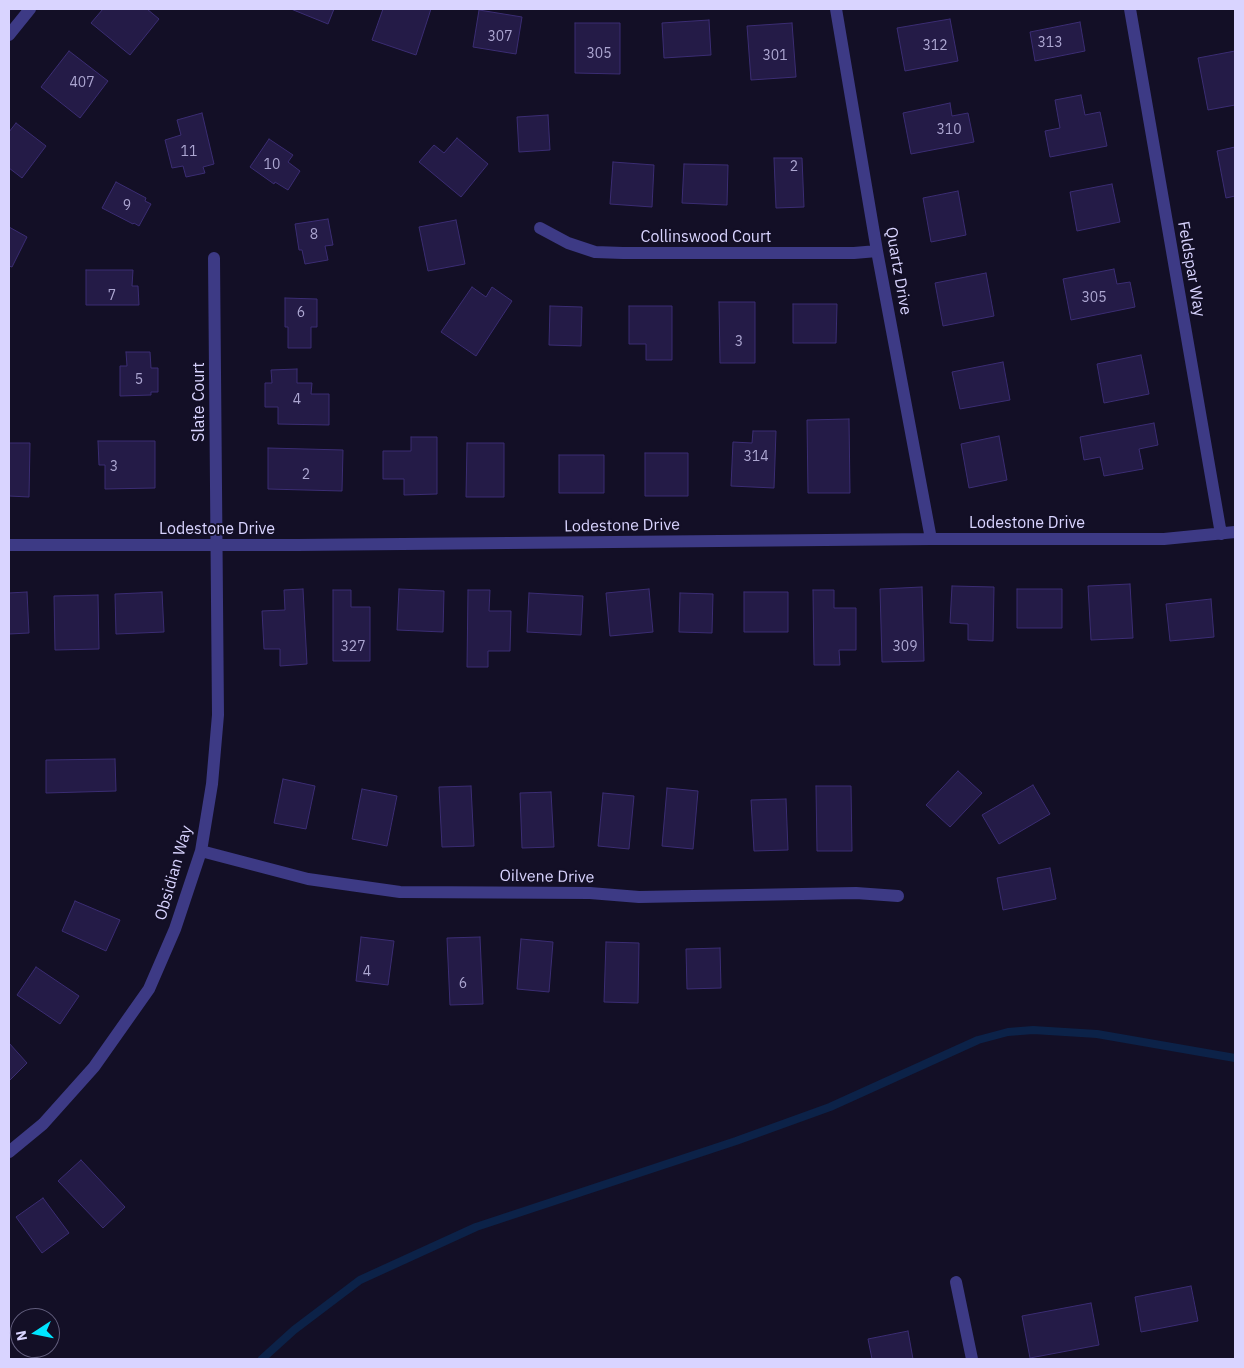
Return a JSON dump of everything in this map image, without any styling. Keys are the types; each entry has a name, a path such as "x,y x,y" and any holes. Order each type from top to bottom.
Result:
{"street":[{"path":"9,35 30,9"},
{"name":"Quartz Drive","path":"836,9 877,251 930,539"},
{"name":"Feldspar Way","path":"1130,9 1221,534"},
{"name":"Collinswood Court","path":"540,228 568,243 595,252 825,253 877,251"},
{"name":"Slate Court","path":"214,258 216,545"},
{"name":"Lodestone Drive","path":"9,545 1164,539 1235,532"},
{"name":"Obsidian Way","path":"9,1152 43,1124 94,1067 149,989 175,929 201,851 212,784 218,715 216,545"},
{"name":"Oilvene Drive","path":"201,851 308,879 400,892 590,893 639,897 856,893 898,896"},
{"path":"956,1282 972,1359"}],"building":[{"path":"103,9 147,9 159,19 130,55 91,23"},
{"path":"291,9 334,9 328,24"},
{"path":"383,9 431,9 416,55 372,40"},
{"path":"479,10 522,17 516,54 473,47"},
{"path":"950,19 958,61 905,71 897,28"},
{"path":"709,20 711,55 664,58 662,23"},
{"path":"1080,22 1085,51 1035,61 1030,32"},
{"path":"575,23 620,23 620,74 575,73"},
{"path":"792,23 796,77 751,80 747,26"},
{"path":"69,51 108,81 80,118 41,87"},
{"path":"1235,51 1235,105 1208,110 1198,58"},
{"path":"1081,95 1085,115 1100,112 1107,146 1050,157 1045,131 1060,128 1055,100"},
{"path":"950,103 952,116 968,113 974,142 911,154 903,113"},
{"path":"202,113 214,164 203,167 205,173 186,177 183,166 172,168 165,140 181,135 177,120"},
{"path":"548,115 550,150 519,152 517,117"},
{"path":"16,123 46,146 22,178 9,168 9,132"},
{"path":"457,138 488,164 461,197 419,162 434,145 444,153"},
{"path":"269,139 293,155 288,162 300,171 288,190 275,182 274,184 250,167"},
{"path":"1235,147 1235,196 1226,198 1217,151"},
{"path":"774,158 802,158 804,207 776,208"},
{"path":"613,162 654,165 652,207 610,204"},
{"path":"684,164 728,165 727,205 682,203"},
{"path":"116,182 146,198 145,201 151,204 139,226 102,208"},
{"path":"1112,184 1120,222 1077,231 1070,192"},
{"path":"958,191 966,235 931,242 923,198"},
{"path":"328,219 333,245 325,246 328,260 305,264 302,250 299,250 295,224"},
{"path":"456,220 465,264 428,271 419,227"},
{"path":"9,227 27,237 12,267 9,266"},
{"path":"1114,269 1117,284 1130,282 1135,307 1071,320 1063,279"},
{"path":"86,270 133,270 132,286 138,286 139,305 86,305"},
{"path":"986,273 994,316 943,326 935,283"},
{"path":"472,287 486,297 492,287 512,301 476,356 441,332"},
{"path":"285,298 317,299 317,327 311,327 311,348 288,348 288,327 285,327"},
{"path":"719,302 755,302 755,363 720,363"},
{"path":"793,304 837,304 836,343 793,343"},
{"path":"550,306 582,307 581,346 549,345"},
{"path":"629,306 672,306 672,360 646,360 646,344 629,344"},
{"path":"126,352 150,352 151,368 158,368 158,392 151,392 151,395 120,396 120,366 127,366"},
{"path":"1141,355 1149,394 1104,403 1097,364"},
{"path":"1003,362 1010,400 960,409 952,372"},
{"path":"297,369 297,383 312,383 311,394 329,394 329,425 278,424 278,407 265,407 265,383 272,383 271,370"},
{"path":"849,419 850,493 808,493 807,420"},
{"path":"1154,423 1158,445 1139,449 1143,469 1104,476 1100,457 1084,460 1080,437"},
{"path":"753,431 776,431 774,488 731,486 733,442 752,443"},
{"path":"999,436 1007,480 969,488 961,444"},
{"path":"411,437 437,437 437,494 404,495 404,479 383,479 383,451 411,451"},
{"path":"98,441 155,441 155,488 105,489 105,465 99,465"},
{"path":"9,443 30,443 29,497 9,496"},
{"path":"467,443 504,443 504,497 466,497"},
{"path":"268,448 343,450 342,491 268,489"},
{"path":"645,453 688,453 688,496 645,496"},
{"path":"559,455 604,455 604,493 559,493"},
{"path":"1130,584 1133,638 1091,640 1088,586"},
{"path":"952,586 994,587 993,641 968,640 968,624 950,623"},
{"path":"922,587 924,661 882,662 880,589"},
{"path":"303,589 307,664 280,666 280,649 264,649 262,611 285,610 284,590"},
{"path":"399,589 444,591 443,632 397,630"},
{"path":"649,589 653,632 610,636 606,593"},
{"path":"1017,589 1062,589 1062,628 1017,628"},
{"path":"333,590 351,590 351,607 370,607 370,661 333,661"},
{"path":"468,590 490,590 489,611 511,611 510,651 488,651 488,667 467,667"},
{"path":"813,590 834,590 834,608 856,608 856,650 839,650 840,665 814,665"},
{"path":"27,592 29,633 9,634 9,593"},
{"path":"162,592 164,632 116,634 115,594"},
{"path":"744,592 788,592 788,632 744,632"},
{"path":"529,593 583,596 581,635 527,632"},
{"path":"680,593 713,594 712,633 679,632"},
{"path":"98,595 99,649 55,650 54,596"},
{"path":"1211,599 1214,637 1170,641 1166,604"},
{"path":"115,759 116,791 46,793 46,760"},
{"path":"958,771 982,793 950,827 926,805"},
{"path":"283,779 315,786 306,829 274,823"},
{"path":"1033,785 1050,814 999,844 982,815"},
{"path":"471,786 474,846 442,847 439,787"},
{"path":"816,786 851,786 852,851 817,851"},
{"path":"667,788 698,791 693,849 662,846"},
{"path":"362,789 397,796 387,846 352,839"},
{"path":"551,792 554,847 522,848 520,793"},
{"path":"603,793 634,796 629,849 598,846"},
{"path":"786,799 788,850 754,851 751,800"},
{"path":"1050,868 1056,899 1003,910 997,878"},
{"path":"75,901 120,920 106,951 62,931"},
{"path":"361,937 394,941 388,985 356,981"},
{"path":"480,937 483,1004 450,1005 447,938"},
{"path":"521,939 553,942 549,992 517,989"},
{"path":"606,942 639,943 638,1003 604,1002"},
{"path":"720,948 721,988 687,989 686,949"},
{"path":"36,967 79,996 60,1024 17,995"},
{"path":"9,1043 27,1063 9,1081"},
{"path":"81,1160 125,1207 103,1228 58,1181"},
{"path":"43,1198 69,1233 42,1253 16,1217"},
{"path":"1191,1286 1198,1321 1141,1332 1135,1297"},
{"path":"1091,1303 1099,1345 1030,1358 1022,1316"},
{"path":"908,1331 913,1359 872,1359 868,1339"}],"waterway":[{"path":"262,1359 294,1330 360,1280 476,1227 736,1141 830,1107 978,1040 1008,1032 1033,1030 1097,1034 1235,1058"}]}
